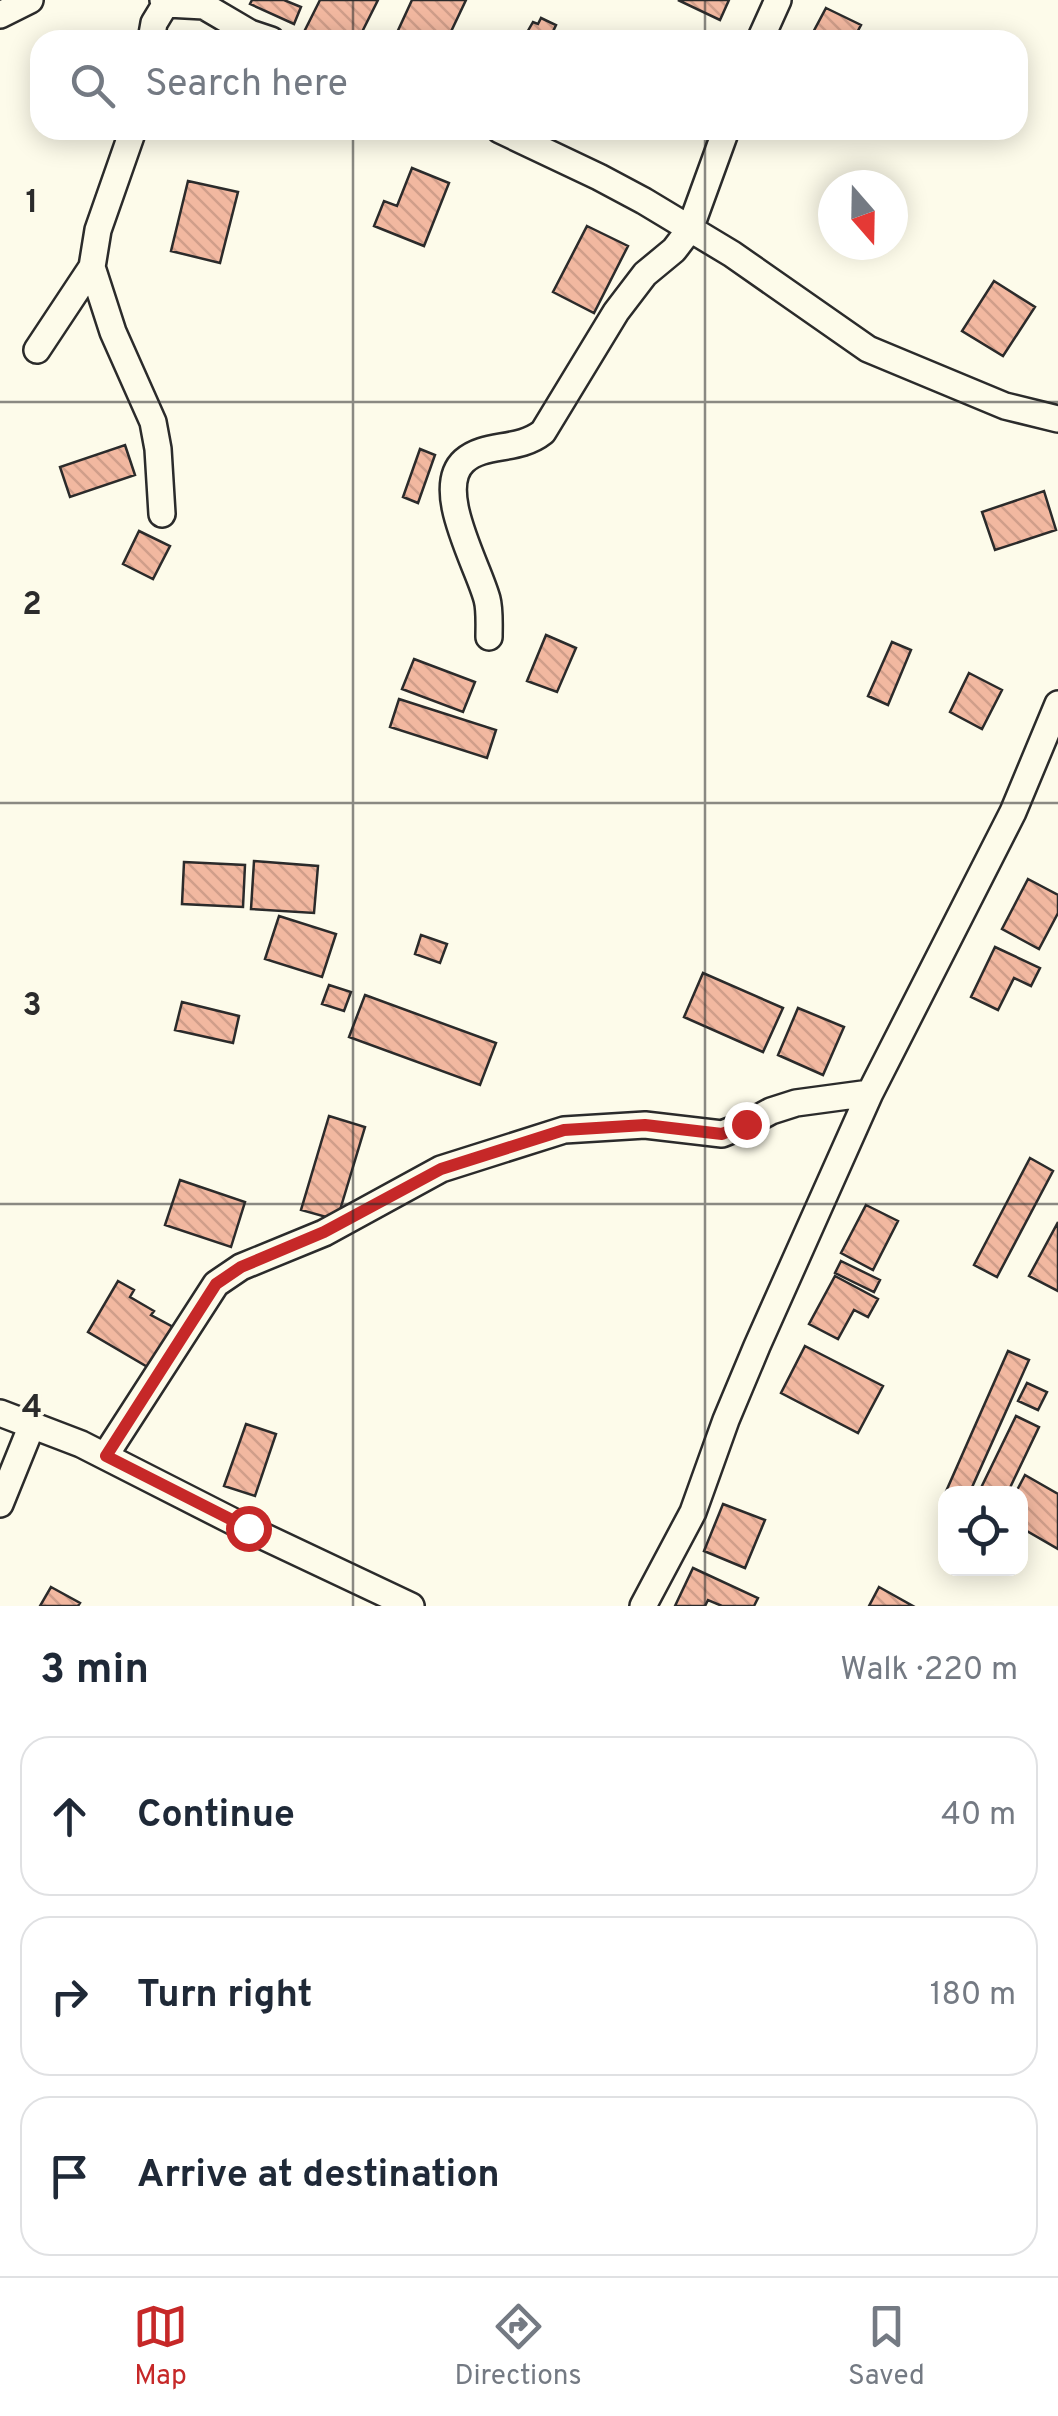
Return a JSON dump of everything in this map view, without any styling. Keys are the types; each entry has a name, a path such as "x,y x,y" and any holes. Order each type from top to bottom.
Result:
{"street":[{"path":"0,16 30,0"},
{"path":"764,30 778,0"},
{"path":"153,30 163,1 204,6 245,30"},
{"path":"37,350 92,267 98,230 130,140"},
{"path":"522,140 599,176 732,254 868,349 1005,406 1058,419"},
{"path":"489,637 488,602 453,498 456,472 465,460 480,451 518,445 542,432 616,312 645,274 674,250 690,229 722,140"},
{"path":"92,267 113,332 154,422 162,514"},
{"path":"643,1606 694,1512 756,1346 870,1093 1013,812 1058,704"},
{"path":"106,1456 216,1284 241,1267 334,1227 441,1169 564,1130 645,1125 722,1134 796,1103 870,1093"},
{"path":"0,1413 81,1444 411,1606"},
{"path":"0,1504 32,1425"}],"building":[{"path":"252,0 284,0 301,7 294,24 250,4"},
{"path":"320,0 378,0 363,30 305,30"},
{"path":"412,0 466,0 452,30 398,30"},
{"path":"678,0 729,0 720,20"},
{"path":"826,8 861,25 858,30 814,30"},
{"path":"541,18 556,25 554,30 528,30 533,22 538,24"},
{"path":"412,168 449,183 424,246 374,226 384,201 397,206"},
{"path":"188,181 238,192 220,263 171,251"},
{"path":"587,226 628,246 594,313 553,292"},
{"path":"994,281 1035,307 1003,356 962,331"},
{"path":"125,445 135,475 70,497 60,467"},
{"path":"420,449 435,455 418,503 403,497"},
{"path":"1044,491 1056,530 995,550 982,512"},
{"path":"139,531 170,546 153,579 123,564"},
{"path":"546,635 576,648 557,692 527,681"},
{"path":"892,642 911,650 888,705 868,696"},
{"path":"414,659 475,682 463,712 402,689"},
{"path":"969,673 1002,690 982,729 950,712"},
{"path":"399,699 496,730 487,758 390,727"},
{"path":"254,861 318,866 314,913 251,909"},
{"path":"184,862 245,865 243,907 182,904"},
{"path":"1028,879 1058,895 1058,913 1039,949 1002,929"},
{"path":"279,916 336,934 322,977 265,959"},
{"path":"421,935 447,944 440,963 415,954"},
{"path":"995,947 1040,968 1031,986 1014,978 998,1010 971,997"},
{"path":"703,973 783,1008 763,1052 684,1017"},
{"path":"329,985 351,992 344,1011 322,1004"},
{"path":"365,995 496,1043 480,1085 349,1037"},
{"path":"182,1002 239,1016 233,1043 175,1030"},
{"path":"798,1008 844,1027 823,1075 778,1055"},
{"path":"329,1116 365,1127 337,1220 301,1210"},
{"path":"1030,1158 1053,1171 997,1277 974,1265"},
{"path":"180,1180 245,1202 231,1247 165,1225"},
{"path":"866,1205 898,1221 873,1270 841,1253"},
{"path":"1058,1222 1058,1291 1029,1276"},
{"path":"841,1261 880,1280 874,1292 835,1273"},
{"path":"835,1276 878,1299 868,1317 854,1310 838,1339 809,1324"},
{"path":"118,1281 134,1290 130,1297 154,1311 151,1315 175,1328 151,1369 88,1332"},
{"path":"805,1346 883,1386 858,1433 781,1393"},
{"path":"1008,1351 1029,1360 973,1486 948,1486"},
{"path":"1027,1383 1047,1392 1038,1410 1018,1401"},
{"path":"1016,1416 1039,1427 1011,1486 982,1486"},
{"path":"246,1424 276,1434 255,1496 224,1486"},
{"path":"1025,1475 1058,1494 1058,1549 1028,1532 1028,1486 1019,1486"},
{"path":"723,1504 765,1520 745,1568 704,1551"},
{"path":"693,1568 758,1598 754,1606 722,1606 708,1600 705,1606 675,1606"},
{"path":"51,1587 80,1603 40,1606"},
{"path":"879,1587 913,1606 869,1606"}],"route":[{"path":"248,1528 106,1456 216,1284 241,1267 345,1222 441,1169 564,1130 645,1125 722,1134 746,1124"}]}
